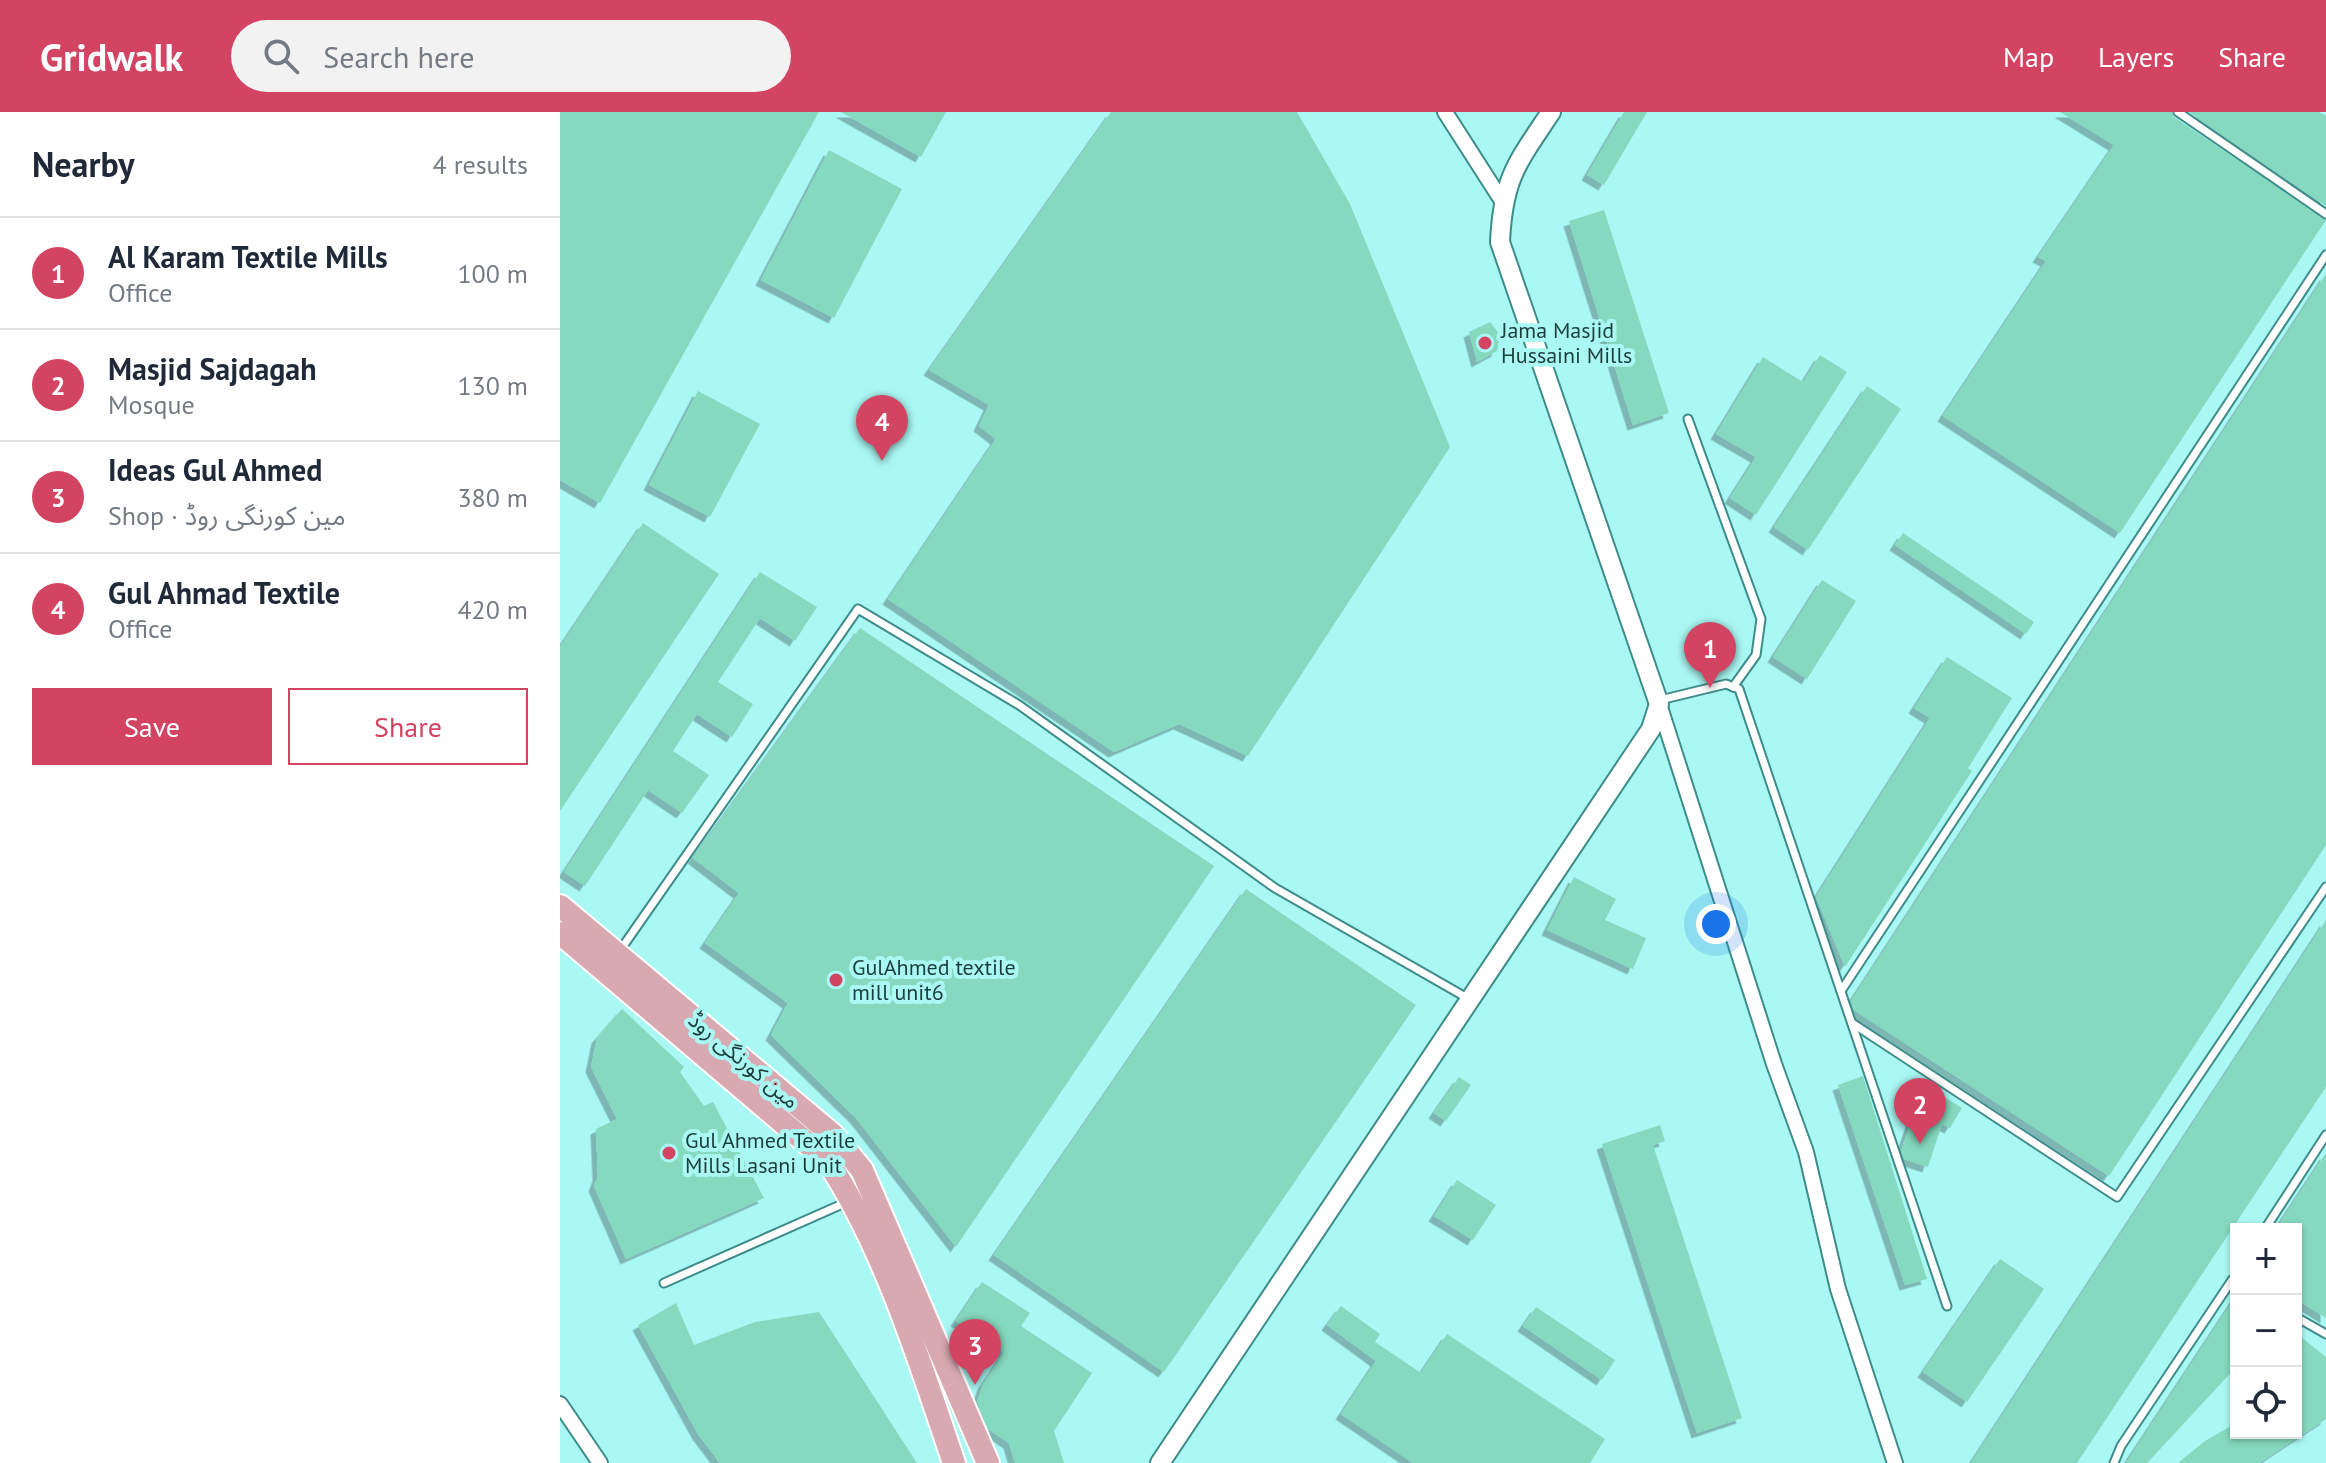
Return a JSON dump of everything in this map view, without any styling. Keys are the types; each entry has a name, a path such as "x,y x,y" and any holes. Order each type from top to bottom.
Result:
{"main road":[{"name":"مین کورنگی روڈ","path":"560,906 833,1135 862,1170 988,1463"},
{"name":"مین کورنگی روڈ","path":"560,933 827,1160 852,1199 882,1265 954,1463"}],"street":[{"path":"1445,112 1502,201"},
{"path":"1551,112 1515,163 1502,201 1500,242 1659,702 1774,1064 1806,1152 1838,1289 1895,1463"},
{"path":"1160,1463 1651,729 1659,702"},
{"path":"560,1404 600,1463"}],"lane":[{"path":"2178,112 2326,214"},
{"path":"1841,991 2326,255"},
{"path":"1688,419 1761,619 1756,655 1733,687"},
{"path":"618,954 858,609 1019,705 1275,888 1470,999"},
{"path":"1659,702 1726,684 1739,689 1947,1306"},
{"path":"1852,1023 2117,1197 2326,887"},
{"path":"2269,1223 2326,1135"},
{"path":"664,1283 852,1199"},
{"path":"2114,1463 2121,1446 2230,1285"},
{"path":"2302,1320 2326,1334"}],"building":[{"path":"560,112 819,112 600,503 560,480"},
{"path":"841,112 946,112 921,157"},
{"path":"1111,112 1297,112 1350,204 1450,447 1248,756 1179,724 1114,752 888,599 996,439 979,426 989,405 929,370"},
{"path":"1624,112 1647,112 1604,185 1587,175"},
{"path":"2060,112 2172,112 2174,117 2326,220 2120,533 1943,416 2046,261 2038,257 2114,145"},
{"path":"2189,112 2319,112 2326,116 2326,206"},
{"path":"829,150 902,189 834,318 761,280"},
{"path":"1604,210 1669,413 1633,425 1569,221"},
{"path":"2326,274 2326,845 2109,1176 1854,1010 1851,1001"},
{"name":"Jama Masjid Hussaini Mills","path":"1490,322 1500,335 1497,351 1477,362 1469,332"},
{"path":"1820,355 1847,372 1756,515 1730,498 1756,457 1716,434 1763,357 1803,382"},
{"path":"1867,386 1901,409 1808,550 1774,527"},
{"path":"698,391 760,424 710,517 649,485"},
{"path":"643,523 719,574 560,811 560,647"},
{"path":"1903,533 2034,622 2026,634 1895,545"},
{"path":"760,572 817,607 795,641 760,618 718,682 753,704 732,737 697,714 673,751 709,775 682,813 648,790 585,886 564,872"},
{"path":"1822,580 1856,601 1807,679 1773,657"},
{"path":"860,628 1214,866 956,1247 856,1118 771,1035 788,1003 705,943 739,893 693,858"},
{"path":"1947,657 2012,698 1968,768 1972,771 1845,967 1816,897 1930,718 1914,708"},
{"path":"1574,877 1616,899 1605,920 1646,938 1633,969 1547,930"},
{"path":"1246,889 1416,1005 1164,1372 994,1255"},
{"path":"2326,920 2326,1087 2236,1223 2230,1223 2230,1232 2077,1463 1971,1463"},
{"name":"Gul Ahmed Textile Mills Lasani Unit","path":"622,1009 684,1067 680,1072 704,1106 713,1102 764,1198 626,1259 594,1186 598,1176 596,1129 617,1119 591,1067 597,1038"},
{"path":"1863,1076 1927,1279 1905,1285 1838,1085"},
{"path":"1459,1077 1471,1085 1446,1121 1434,1113"},
{"path":"1913,1078 1962,1108 1950,1128 1942,1124 1928,1167 1904,1159 1901,1151 1916,1107 1901,1098"},
{"path":"1660,1125 1665,1141 1653,1145 1742,1418 1697,1433 1602,1144"},
{"path":"2326,1153 2326,1318 2302,1303 2302,1223 2280,1223"},
{"path":"1457,1180 1496,1205 1473,1240 1434,1216"},
{"path":"2000,1259 2044,1289 1967,1402 1923,1372"},
{"path":"982,1282 1030,1313 1021,1326 1092,1373 1054,1431 1064,1463 1015,1463 1009,1443 988,1429 977,1402 983,1384 1004,1352 956,1321"},
{"path":"676,1303 694,1345 755,1322 819,1312 917,1463 720,1463 698,1434 638,1325"},
{"path":"2230,1305 2230,1373 2147,1463 2126,1463"},
{"path":"1341,1306 1380,1334 1375,1342 1421,1373 1447,1334 1605,1439 1590,1463 1413,1463 1341,1414 1376,1361 1327,1325"},
{"path":"1536,1307 1615,1360 1602,1380 1523,1326"},
{"path":"2302,1338 2326,1357 2326,1419 2302,1435"},
{"path":"2230,1426 2230,1439 2296,1439 2259,1463 2178,1463 2205,1441"}],"place":[{"name":"Jama Masjid Hussaini Mills","path":"1485,343"},
{"name":"Gul Ahmad Textile","path":"882,461"},
{"name":"Al Karam Textile Mills","path":"1710,688"},
{"name":"GulAhmed textile mill unit6","path":"836,980"},
{"name":"Masjid Sajdagah","path":"1920,1144"},
{"name":"Gul Ahmed Textile Mills Lasani Unit","path":"669,1153"},
{"name":"Ideas Gul Ahmed","path":"975,1385"}]}
